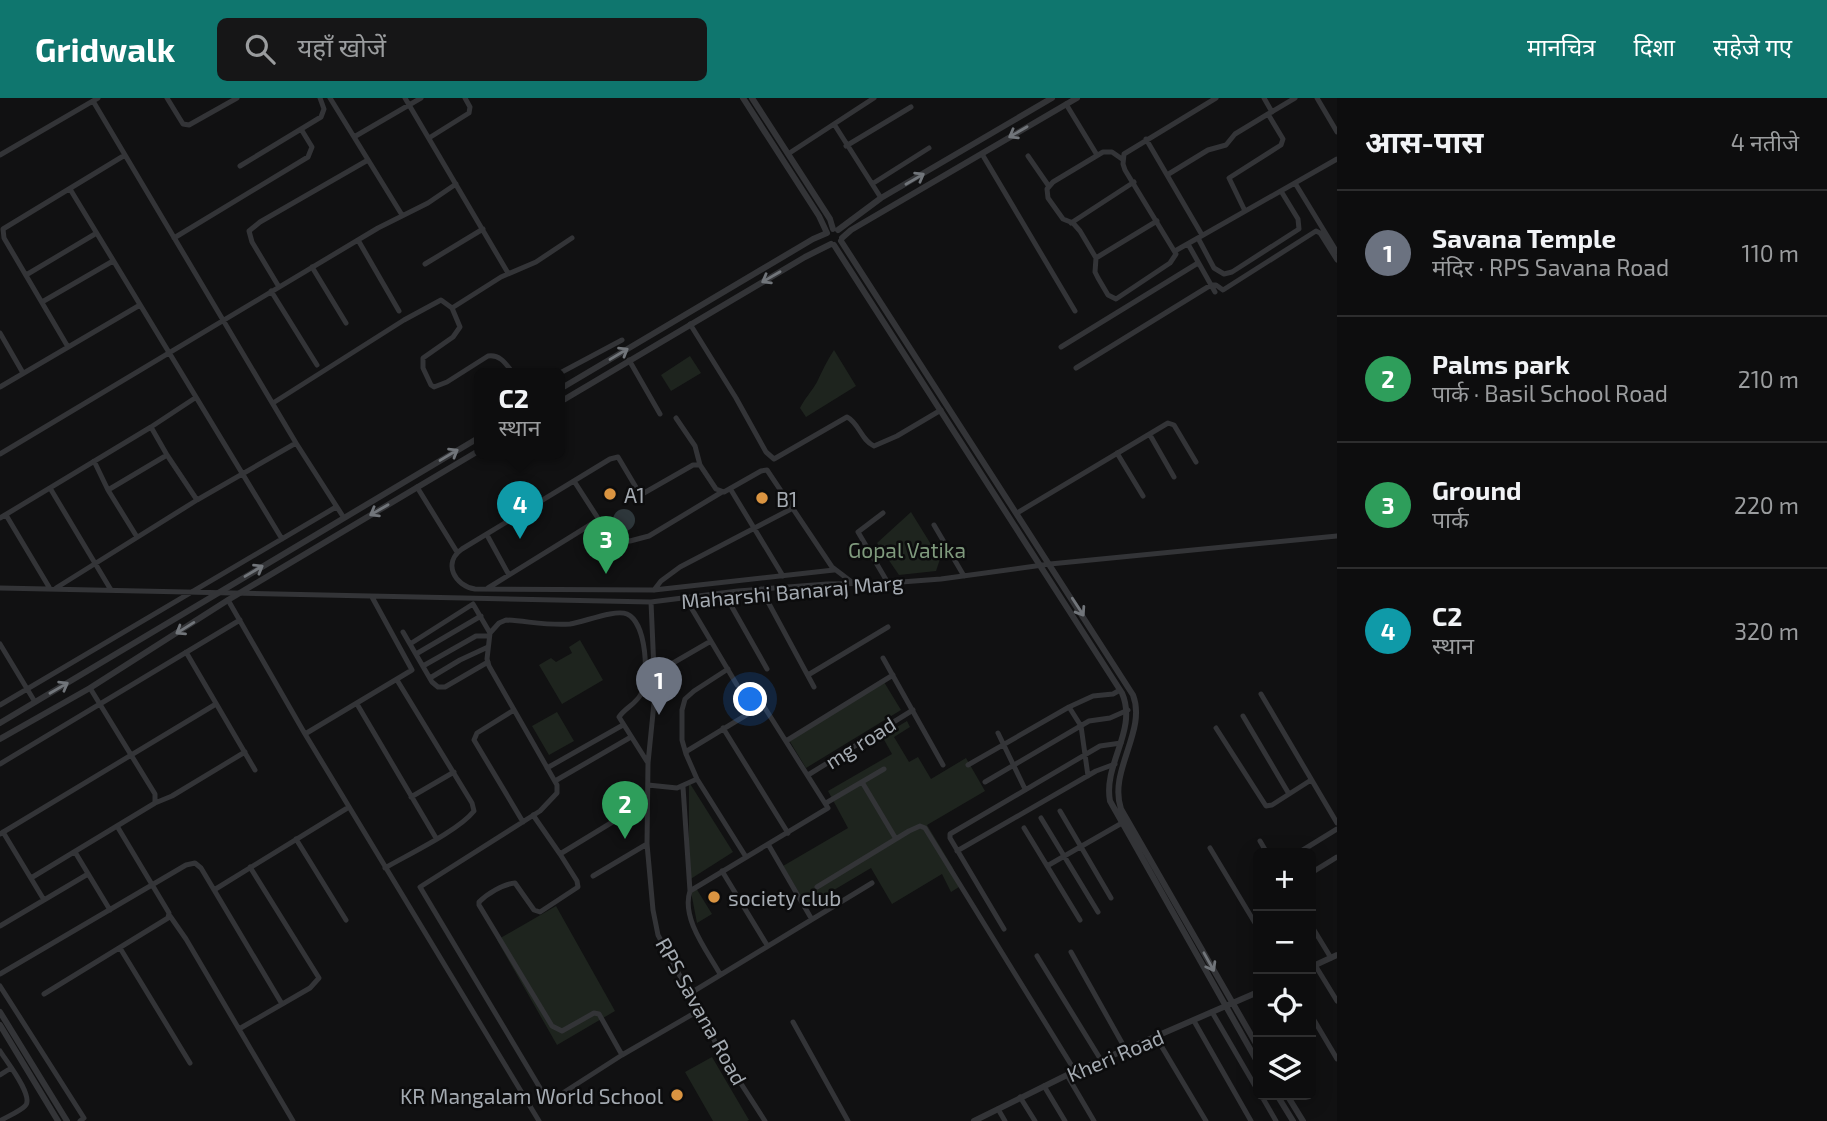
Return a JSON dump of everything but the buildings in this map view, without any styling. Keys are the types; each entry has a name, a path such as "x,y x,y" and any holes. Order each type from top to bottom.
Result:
{"street":[{"path":"167,98 183,124 189,125 237,98"},
{"path":"240,166 324,113 320,98"},
{"path":"330,98 402,215"},
{"path":"405,98 508,273"},
{"path":"354,137 421,98"},
{"path":"429,138 469,113 470,107 465,98"},
{"path":"743,98 819,216 833,231"},
{"path":"752,98 830,219 837,242 941,410 1120,690 1128,710 1109,795 1122,823 1253,1055"},
{"path":"788,154 874,98"},
{"path":"565,386 811,240 833,231 881,198 1052,98"},
{"path":"565,399 813,252 837,242 851,230 1077,98"},
{"path":"1122,159 1128,150 1216,98"},
{"path":"1245,211 1229,178 1283,142 1264,98"},
{"path":"1167,175 1208,150 1226,145 1235,134 1295,98"},
{"path":"1317,98 1337,132"},
{"path":"0,155 96,100 174,238 296,443 344,518"},
{"path":"1066,104 1097,155"},
{"path":"846,146 911,107"},
{"path":"834,124 881,198"},
{"path":"174,238 308,157 312,146 301,129"},
{"path":"1146,139 1200,236 1216,271 1224,274 1232,272 1299,229 1300,223 1281,191"},
{"path":"872,184 929,148"},
{"path":"1028,156 1048,185 1048,198 1063,219 1080,231 1096,258 1095,272 1105,292 1116,299 1175,257 1175,251 1125,170 1122,159 1107,151 1048,185"},
{"path":"982,153 1075,311"},
{"path":"68,346 2,239 1,227 125,155"},
{"path":"1175,251 1337,159"},
{"path":"279,286 252,242 249,231 368,160"},
{"path":"1071,223 1134,183"},
{"path":"1295,183 1337,252"},
{"path":"0,454 279,286 402,215 428,203 456,184"},
{"path":"70,189 282,539"},
{"path":"1096,258 1157,221"},
{"path":"425,264 483,229"},
{"path":"833,231 827,240 837,242 1017,513 1136,701 1137,714 1117,787 1121,809 1253,1038"},
{"path":"1076,368 1211,285 1223,290 1316,231 1337,260"},
{"path":"26,275 96,234"},
{"path":"452,308 508,273 536,262 572,238"},
{"path":"358,240 399,311"},
{"path":"1188,244 1215,292"},
{"path":"42,302 113,261"},
{"path":"1061,347 1198,263"},
{"path":"313,267 346,323"},
{"path":"271,291 317,365"},
{"path":"273,403 436,301 446,302 452,308 459,320 459,332 428,353 421,363 431,385 434,387 447,382 488,356 495,355 509,368"},
{"path":"0,387 140,305"},
{"path":"690,324 766,452 774,458 847,417 854,422 868,444 874,446 941,410"},
{"path":"0,333 23,373"},
{"path":"565,370 622,340"},
{"path":"629,360 660,414"},
{"path":"49,587 3,516 195,398"},
{"path":"676,418 695,446 700,465 716,489 722,492"},
{"path":"1017,513 1165,424 1172,423 1196,462"},
{"path":"151,427 197,500"},
{"path":"1150,435 1174,477"},
{"path":"0,723 474,441"},
{"path":"56,588 197,500 296,443"},
{"path":"1117,453 1143,496"},
{"path":"0,739 90,688 228,600 244,593 474,454"},
{"path":"108,490 167,455"},
{"path":"700,465 689,466 644,493 637,489 618,457 610,459 457,552 451,562 459,581 470,588 488,589 654,590 834,570"},
{"path":"94,461 137,537"},
{"path":"574,481 603,526 620,538 639,541 722,492 731,490 767,470 834,570 853,583"},
{"path":"417,487 457,552"},
{"path":"50,488 112,591"},
{"path":"731,490 783,576"},
{"path":"0,705 336,507"},
{"path":"654,590 661,581 680,567 793,508"},
{"path":"883,513 858,532 888,583"},
{"path":"488,589 598,520"},
{"path":"934,525 964,576"},
{"path":"487,535 509,575"},
{"name":"Maharshi Banaraj Marg","path":"0,588 651,602 761,589 888,583 964,576 1050,564 1337,536"},
{"path":"761,589 814,687"},
{"path":"724,593 766,669"},
{"path":"305,734 410,673 412,667 372,597"},
{"path":"686,599 737,685"},
{"path":"228,600 305,734 539,1121"},
{"name":"RPS Savana Road","path":"651,602 654,674 648,763 648,844 653,910 658,935 720,1051 765,1121"},
{"path":"410,644 473,604 489,635 488,662 555,781 557,793 550,803 423,883 420,890 546,1098 555,1098 698,1011"},
{"path":"489,635 499,623 506,620 569,624 621,613 630,615 639,628 645,660 645,684 637,700 620,715 623,725 648,763"},
{"path":"416,654 481,616"},
{"path":"0,764 240,621"},
{"path":"808,675 888,627"},
{"path":"403,632 438,687 445,687 488,662"},
{"path":"423,666 471,639 489,635"},
{"path":"654,674 711,641"},
{"path":"0,646 35,702"},
{"path":"430,678 488,647"},
{"path":"186,652 255,770"},
{"path":"883,658 943,765"},
{"path":"727,669 685,699 682,710 682,745 697,779 746,857"},
{"path":"786,741 893,674"},
{"path":"385,868 466,819 474,811 454,772 397,680"},
{"path":"90,688 155,794 155,803"},
{"path":"968,765 1069,707 1093,696 1110,695 1120,690"},
{"path":"1261,694 1337,823"},
{"path":"44,900 2,833 216,704"},
{"path":"358,704 436,838"},
{"path":"686,754 763,705 828,808 690,891"},
{"path":"1069,707 1081,726 1088,776"},
{"path":"514,710 477,733 474,740 523,822"},
{"name":"mg road","path":"807,775 913,710"},
{"path":"985,782 1090,721 1110,718 1128,710"},
{"path":"1243,716 1289,794"},
{"path":"547,768 623,725"},
{"path":"723,728 788,833"},
{"path":"1216,728 1264,804 1272,805 1311,780"},
{"path":"998,733 1025,789"},
{"path":"555,781 631,737"},
{"path":"1004,929 957,851 950,838 951,832 1106,744 1121,743"},
{"path":"31,878 245,752"},
{"path":"957,851 1088,776 1115,764"},
{"path":"825,803 884,769"},
{"path":"411,797 454,772"},
{"path":"648,785 683,787 697,779"},
{"path":"862,782 896,839"},
{"path":"683,787 689,907 694,926 720,974"},
{"path":"560,854 648,801"},
{"path":"214,890 349,807"},
{"path":"1060,811 1111,898"},
{"path":"533,815 577,881 578,887 543,910 534,910 515,883 507,884 480,900 479,905 552,1026 562,1031 594,1013 599,1014 622,1055"},
{"path":"1041,818 1098,912"},
{"path":"1047,866 1122,823"},
{"path":"117,826 293,1121"},
{"path":"817,887 917,827 925,828 1075,1071"},
{"path":"1024,828 1080,920"},
{"path":"1306,848 1337,829"},
{"path":"296,839 346,920"},
{"path":"1260,841 1264,848"},
{"path":"593,876 648,844"},
{"path":"768,844 811,918"},
{"path":"1210,848 1253,920"},
{"path":"75,852 110,910"},
{"path":"1316,870 1337,857"},
{"path":"0,975 186,865 195,863 282,1004"},
{"path":"239,1030 315,984 319,978 250,867"},
{"path":"722,871 766,945"},
{"path":"1,924 88,874"},
{"path":"689,994 872,883"},
{"path":"44,994 170,916"},
{"path":"1316,932 1334,957 1316,965"},
{"path":"120,948 190,1063"},
{"path":"1071,952 1126,1050"},
{"path":"1037,956 1101,1060"},
{"path":"1316,970 1337,1001"},
{"path":"0,986 84,1118 80,1121"},
{"name":"Kheri Road","path":"974,1121 1067,1074 1253,994"},
{"path":"0,1012 67,1121"},
{"path":"1212,1012 1253,1083"},
{"path":"1194,1021 1251,1121"},
{"path":"793,1022 848,1121"},
{"path":"1316,1023 1337,1059"},
{"path":"0,1025 58,1121"},
{"path":"1156,1037 1206,1121"},
{"path":"0,1051 26,1092 28,1103 0,1121"},
{"path":"0,1075 11,1068"},
{"path":"1067,1074 1094,1121"},
{"path":"1044,1086 1065,1121"},
{"path":"1020,1097 1035,1121"},
{"path":"1263,1100 1276,1121"},
{"path":"1280,1100 1293,1121"},
{"path":"1290,1100 1303,1121"},
{"path":"998,1108 1005,1121"}],"green space":[{"path":"834,350 856,386 806,417 800,408"},
{"path":"690,356 701,373 671,391 661,375"},
{"name":"Gopal Vatika","path":"911,512 940,559 936,571 899,575 877,543"},
{"path":"580,640 603,680 562,704 539,665 551,658 556,662 572,653 569,647"},
{"path":"884,682 901,710 806,768 789,740"},
{"path":"557,712 574,741 549,755 532,726"},
{"path":"907,721 910,727 894,737 909,762 918,757 931,779 966,758 985,791 927,825 953,868 959,887 951,892 942,874 892,904 871,868 807,906 783,866 848,828 828,791 892,754 882,736"},
{"path":"689,782 733,852 689,880"},
{"path":"696,888 712,914 697,923 691,892"},
{"path":"556,906 615,1011 557,1045 497,940"},
{"path":"712,1057 749,1120 713,1121 685,1072"}],"shaded area":[{"path":"624,509 632,512 635,520 632,528 624,531 616,528 613,520 616,512"}],"place":[{"name":"A1","path":"610,494"},
{"name":"B1","path":"762,498"},
{"name":"C2","path":"520,539"},
{"name":"Ground","path":"606,574"},
{"name":"Savana Temple","path":"659,715"},
{"name":"Palms park","path":"625,839"},
{"name":"society club","path":"714,897"},
{"name":"KR Mangalam World School","path":"677,1095"}]}
